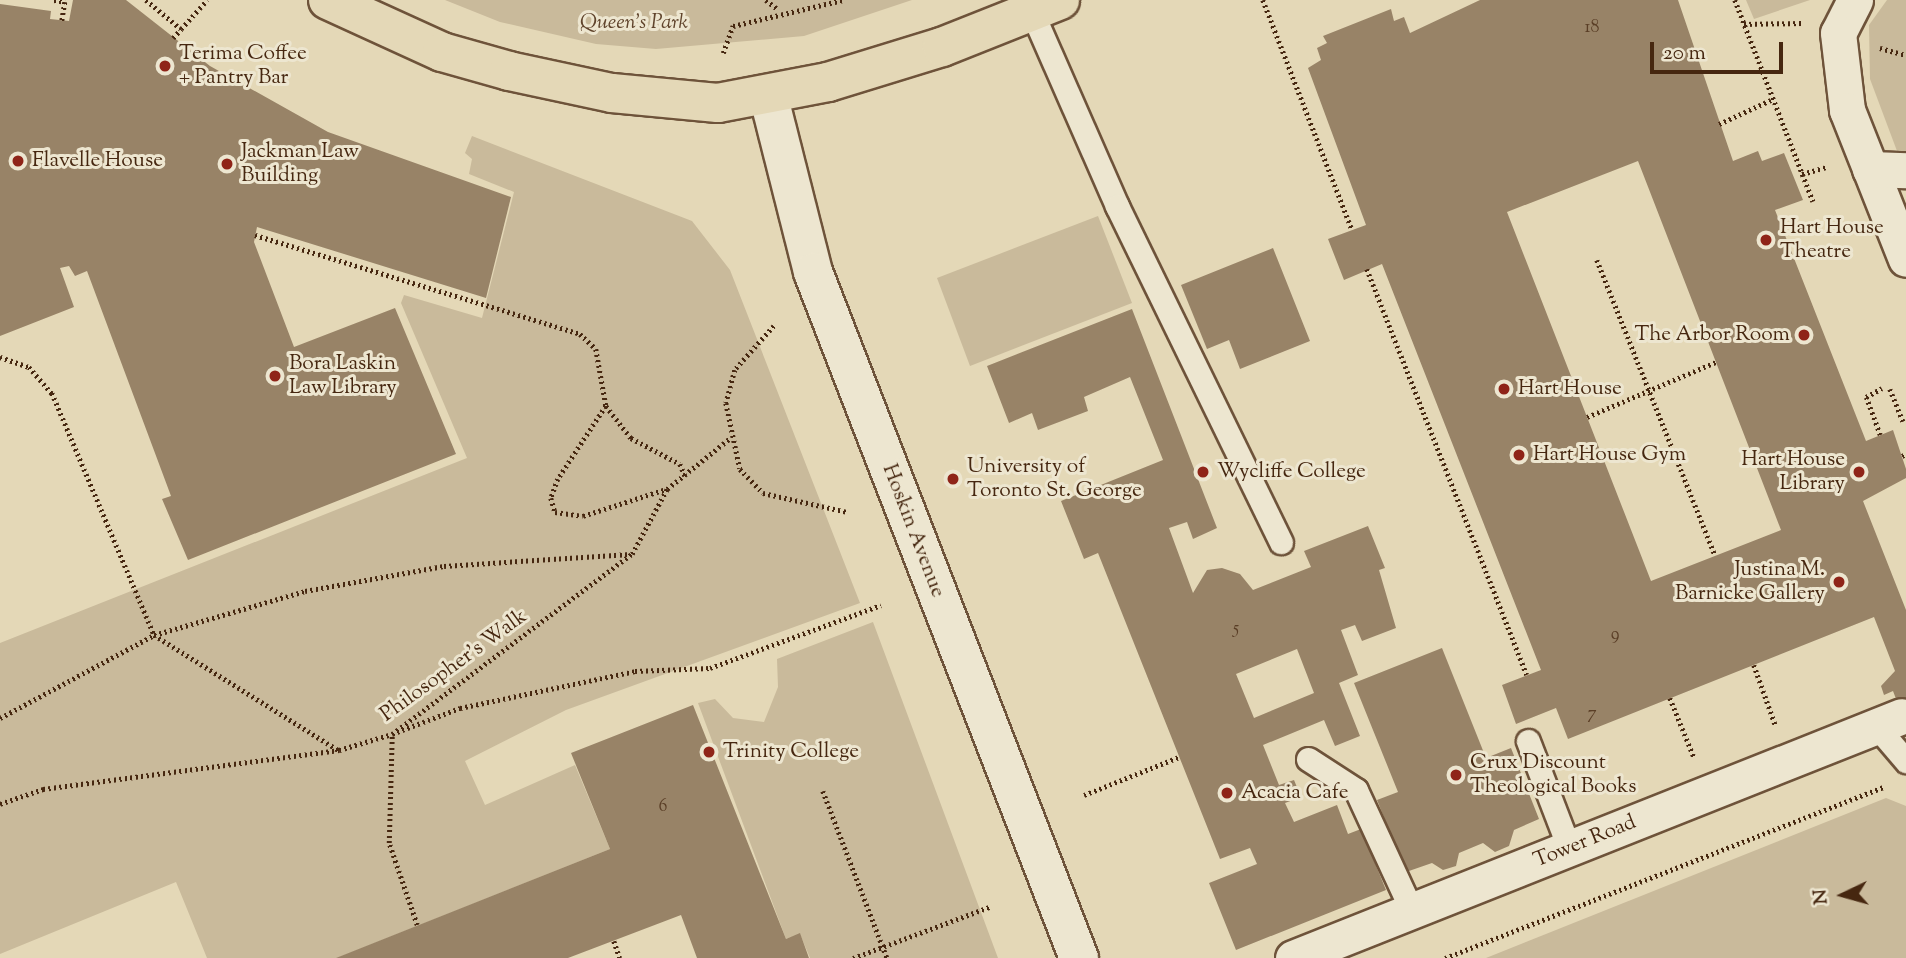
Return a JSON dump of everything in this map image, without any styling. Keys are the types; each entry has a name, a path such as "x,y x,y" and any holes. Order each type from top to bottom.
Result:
{"main road":[{"path":"328,0 442,52 556,82 718,103 769,98 942,47 1045,5"}],"street":[{"path":"1854,0 1838,33 1855,166 1906,259"},
{"name":"Hoskin Avenue","path":"769,98 813,272 1079,958"},
{"path":"1855,166 1906,170"},
{"name":"Tower Road","path":"1293,958 1890,721"}],"lane":[{"path":"1045,5 1118,206 1281,542"},
{"path":"1890,721 1906,761"},
{"path":"1528,741 1569,848"},
{"path":"1308,759 1356,790 1412,911"}],"path":[{"path":"54,0 65,1 62,21"},
{"path":"146,0 181,29"},
{"path":"173,38 207,0"},
{"path":"766,0 779,10"},
{"path":"723,52 733,26 779,10 843,0"},
{"path":"1263,0 1352,230"},
{"path":"1735,0 1813,201"},
{"path":"1744,24 1788,20 1838,33"},
{"path":"1719,124 1773,99"},
{"path":"1802,174 1855,166"},
{"path":"255,235 580,334 596,349 606,406 631,438 680,464 684,476"},
{"path":"1597,260 1715,555"},
{"path":"1367,270 1527,675"},
{"path":"774,326 735,370 726,403 729,439 740,469 763,493 847,512"},
{"path":"0,357 29,367 52,393 154,635 339,750"},
{"path":"1587,417 1716,362"},
{"path":"1880,435 1866,397 1882,388"},
{"path":"1890,389 1903,422"},
{"path":"606,406 558,479 551,498 555,512 583,516 667,489"},
{"name":"Philosopher's Walk","path":"0,804 43,789 339,750 392,734 632,554 667,489 729,439"},
{"path":"0,718 154,635 305,591 444,566 632,554"},
{"path":"417,925 389,843 392,734 460,708 635,671 710,667 881,605"},
{"path":"1754,665 1776,727 1765,731"},
{"path":"1670,698 1696,761 1721,750 1734,783"},
{"path":"1084,795 1179,757"},
{"path":"1445,958 1892,783"},
{"path":"824,791 887,958"},
{"path":"853,958 992,906"},
{"path":"614,941 620,958"}],"green space":[{"name":"Queen's Park","path":"445,0 912,0 804,36 656,49 596,44 500,22"},
{"path":"1746,0 1810,0 1754,19"},
{"path":"1887,0 1906,0 1906,175 1870,79 1869,25"},
{"path":"472,136 692,221 730,270 860,603 566,710 465,761 485,805 575,765 610,849 337,958 207,958 176,882 0,954 0,643 467,458 401,303 404,295 482,318 514,192 469,174 472,159 465,153"},
{"path":"1098,216 1132,303 970,366 937,278"},
{"path":"873,622 998,958 810,958 800,934 786,939 698,703 715,699 733,718 764,722 778,687 777,659"},
{"path":"1886,798 1906,806 1906,958 1486,958"}],"building":[{"path":"73,0 126,0 210,66 328,132 511,197 486,298 257,227 254,242 294,347 395,308 456,454 188,560 162,499 171,496 87,271 75,276 69,266 60,268 74,307 0,336 0,4 51,11 50,19 69,21"},
{"name":"Hart House","path":"1480,0 1678,0 1733,161 1758,151 1762,161 1784,153 1803,200 1775,210 1866,441 1893,430 1906,469 1906,478 1863,501 1906,610 1906,725 1893,691 1884,695 1881,686 1895,671 1874,617 1568,739 1556,708 1516,724 1502,685 1541,670 1382,264 1344,280 1328,239 1366,225 1308,68 1321,60 1317,48 1327,43 1323,36 1391,9 1394,21 1404,17 1410,33","holes":["1638,161 1781,530 1651,581 1507,212"]},
{"path":"1273,248 1310,341 1240,369 1229,340 1207,349 1181,285"},
{"name":"Wycliffe College","path":"1132,309 1217,528 1193,539 1187,522 1169,528 1193,593 1207,570 1222,568 1240,574 1253,590 1311,567 1304,551 1368,526 1385,568 1379,570 1396,628 1362,641 1355,625 1341,630 1358,675 1339,683 1360,736 1335,746 1324,720 1263,745 1279,785 1294,780 1301,797 1285,803 1294,822 1337,805 1348,834 1361,829 1386,890 1236,950 1209,883 1257,864 1250,848 1220,859 1098,553 1084,559 1061,501 1163,460 1130,377 1084,397 1088,411 1038,430 1032,413 1009,423 987,366","holes":["1297,649 1314,693 1254,718 1236,674"]},
{"name":"Crux Discount Theological Books","path":"1442,648 1486,758 1511,748 1539,819 1514,830 1509,846 1495,852 1483,843 1459,853 1456,866 1443,870 1432,863 1406,872 1377,800 1398,792 1354,683"},
{"name":"Trinity College","path":"693,705 786,939 800,933 809,958 697,958 681,915 568,958 336,958 610,849 571,753"}],"place":[{"name":"Terima Coffee + Pantry Bar","path":"165,66"},
{"name":"Flavelle House","path":"18,161"},
{"name":"Jackman Law Building","path":"227,164"},
{"name":"Hart House Theatre","path":"1766,240"},
{"name":"The Arbor Room","path":"1804,335"},
{"name":"Bora Laskin Law Library","path":"275,376"},
{"name":"Hart House","path":"1504,389"},
{"name":"Hart House Gym","path":"1519,455"},
{"name":"Wycliffe College","path":"1203,472"},
{"name":"Hart House Library","path":"1859,472"},
{"name":"University of Toronto St. George","path":"953,479"},
{"name":"Justina M. Barnicke Gallery","path":"1839,582"},
{"name":"Trinity College","path":"709,752"},
{"name":"Crux Discount Theological Books","path":"1456,775"},
{"name":"Acacia Cafe","path":"1227,793"}]}
